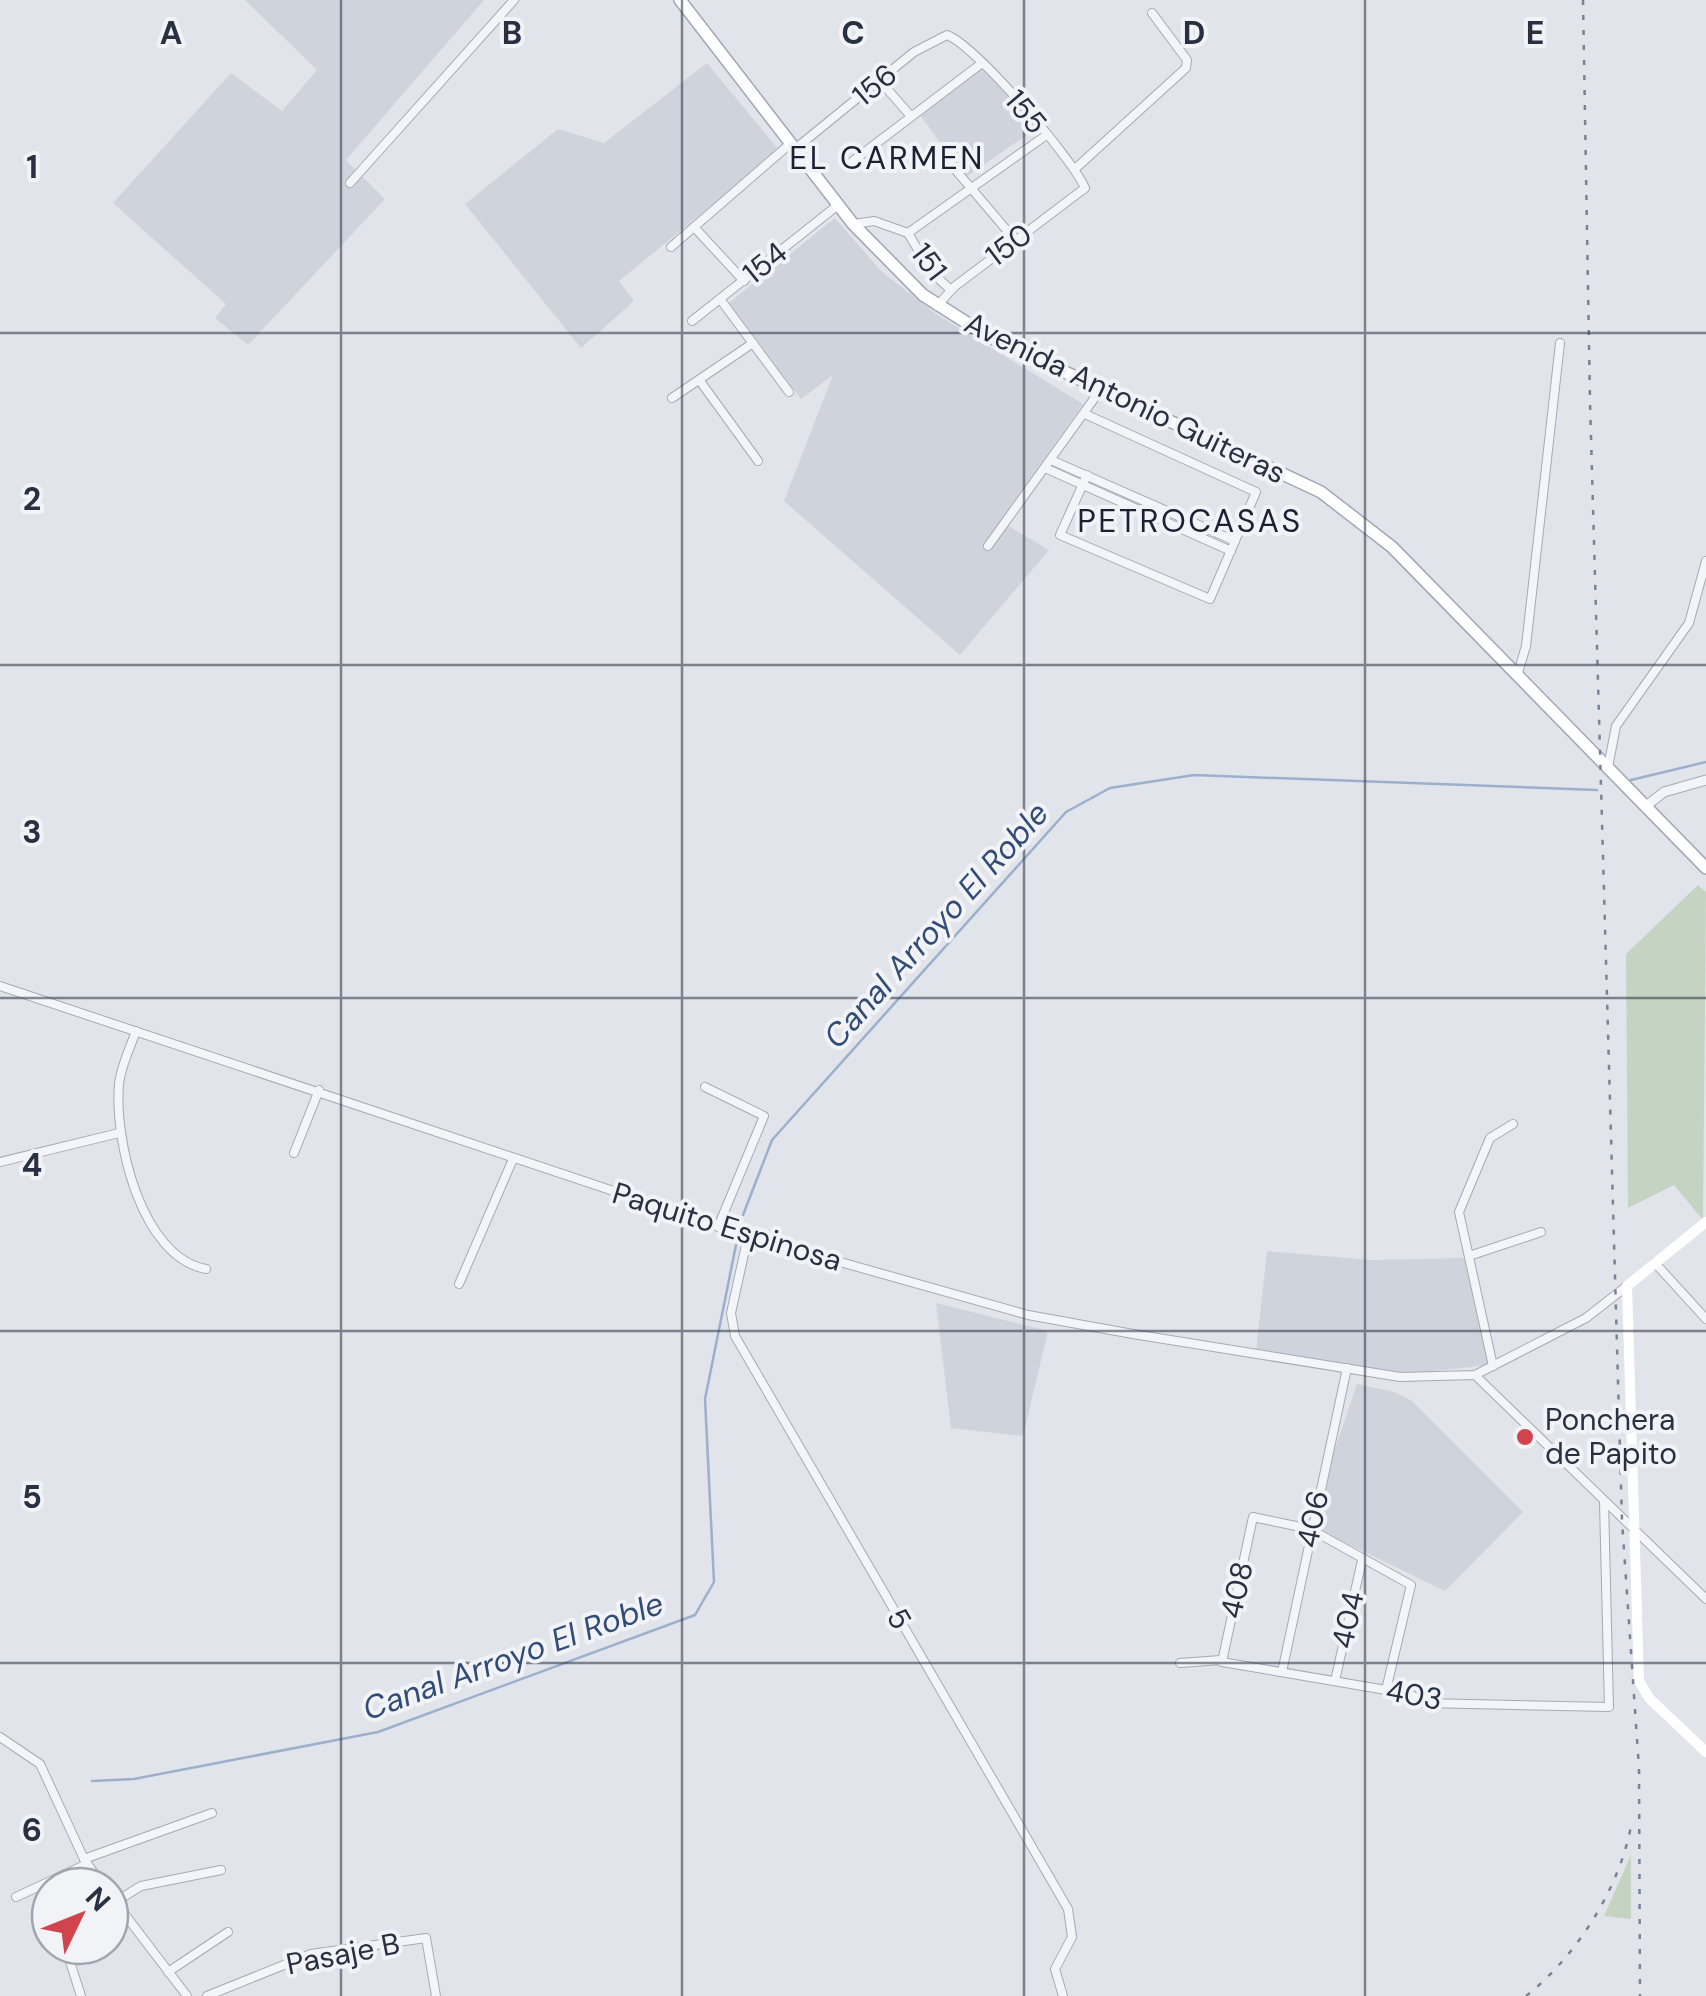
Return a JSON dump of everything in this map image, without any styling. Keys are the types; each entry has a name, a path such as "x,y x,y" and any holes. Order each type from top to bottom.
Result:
{"main road":[{"name":"Avenida Antonio Guiteras","path":"680,0 853,224 938,306 986,335 1321,492 1392,546 1706,868"},
{"path":"1706,1222 1627,1286 1640,1686 1706,1752"}],"street":[{"path":"350,183 514,0"},
{"path":"1076,168 1186,68 1187,60 1152,13"},
{"name":"156","path":"670,247 793,146 936,38 961,40"},
{"name":"155","path":"961,40 1076,168 1085,188"},
{"path":"849,164 909,114 982,63"},
{"path":"881,82 909,114"},
{"path":"853,224 874,221 908,233 1045,136"},
{"path":"948,160 1015,240"},
{"name":"150","path":"938,306 951,290 1085,188"},
{"name":"154","path":"692,321 838,205"},
{"path":"694,228 744,281"},
{"name":"151","path":"908,233 931,272 951,290"},
{"path":"720,299 790,392"},
{"path":"1518,673 1526,646 1560,342"},
{"path":"672,398 753,343"},
{"path":"700,382 758,462"},
{"path":"988,546 1101,390"},
{"path":"1085,414 1256,492 1210,599 1060,534 1087,476"},
{"path":"1048,464 1087,476 1235,541"},
{"path":"1048,464 1082,486 1230,551"},
{"path":"1608,767 1616,726 1690,623 1706,561"},
{"path":"1646,806 1664,792 1706,780"},
{"name":"Paquito Espinosa","path":"0,986 718,1227 1028,1315 1418,1379 1475,1374 1493,1366 1586,1318 1627,1286"},
{"path":"136,1031 120,1080 118,1132 156,1240 178,1260 206,1270"},
{"path":"704,1088 764,1116 718,1227"},
{"path":"294,1153 319,1090"},
{"path":"1493,1366 1459,1212 1490,1138 1513,1124"},
{"path":"0,1162 118,1132"},
{"path":"459,1284 513,1159"},
{"path":"1468,1256 1541,1232"},
{"name":"5","path":"748,1236 730,1313 735,1336 1068,1910 1072,1936 1056,1969 1063,1996"},
{"path":"1655,1263 1706,1319"},
{"name":"406","path":"1282,1672 1347,1368"},
{"path":"1475,1374 1706,1599"},
{"name":"403","path":"1180,1662 1221,1661 1409,1693 1424,1703 1609,1707 1604,1502"},
{"name":"408","path":"1221,1661 1254,1516 1310,1528"},
{"path":"1310,1528 1410,1585 1386,1690"},
{"name":"404","path":"1335,1681 1362,1560"},
{"path":"0,1737 40,1764 88,1866"},
{"path":"78,1866 212,1813"},
{"path":"130,1891 221,1870"},
{"path":"16,1897 30,1892"},
{"path":"130,1922 184,1992 172,1996"},
{"path":"168,1972 228,1932"},
{"name":"Pasaje B","path":"207,1996 311,1954 426,1938 436,1996"},
{"path":"71,1966 81,1996"}],"shaded area":[{"path":"245,0 484,0 346,160 385,199 248,345 215,318 226,304 113,203 231,73 282,111 317,70"},
{"path":"707,63 779,150 619,281 634,301 581,348 465,204 558,129 604,143"},
{"path":"983,65 1037,128 966,177 917,111"},
{"path":"835,218 881,271 936,314 1083,404 1000,521 1049,550 960,655 784,501 833,375 801,399 729,303"},
{"path":"1267,1251 1370,1260 1464,1258 1488,1365 1397,1375 1256,1351"},
{"path":"936,1303 1048,1331 1023,1436 951,1428"},
{"path":"1357,1384 1395,1392 1412,1401 1523,1512 1445,1591 1309,1525"}],"green space":[{"path":"1698,885 1706,892 1703,1220 1674,1185 1628,1208 1626,954"},
{"path":"1631,1855 1631,1919 1604,1916"}],"waterway":[{"name":"Canal Arroyo El Roble","path":"1631,780 1706,762"},
{"name":"Canal Arroyo El Roble","path":"743,1215 772,1140 1066,812 1110,788 1194,775 1597,790"},
{"name":"Canal Arroyo El Roble","path":"92,1781 134,1779 378,1732 695,1615 714,1582 705,1399 736,1245"}],"railway":[{"path":"1583,0 1590,402 1622,1521 1639,1768 1640,1996"},
{"path":"1526,1996 1563,1961 1608,1894 1632,1820"}],"place":[{"name":"Ponchera de Papito","path":"1525,1437"}],"district":[{"name":"EL CARMEN","path":"887,158"},
{"name":"PETROCASAS","path":"1190,521"}]}
